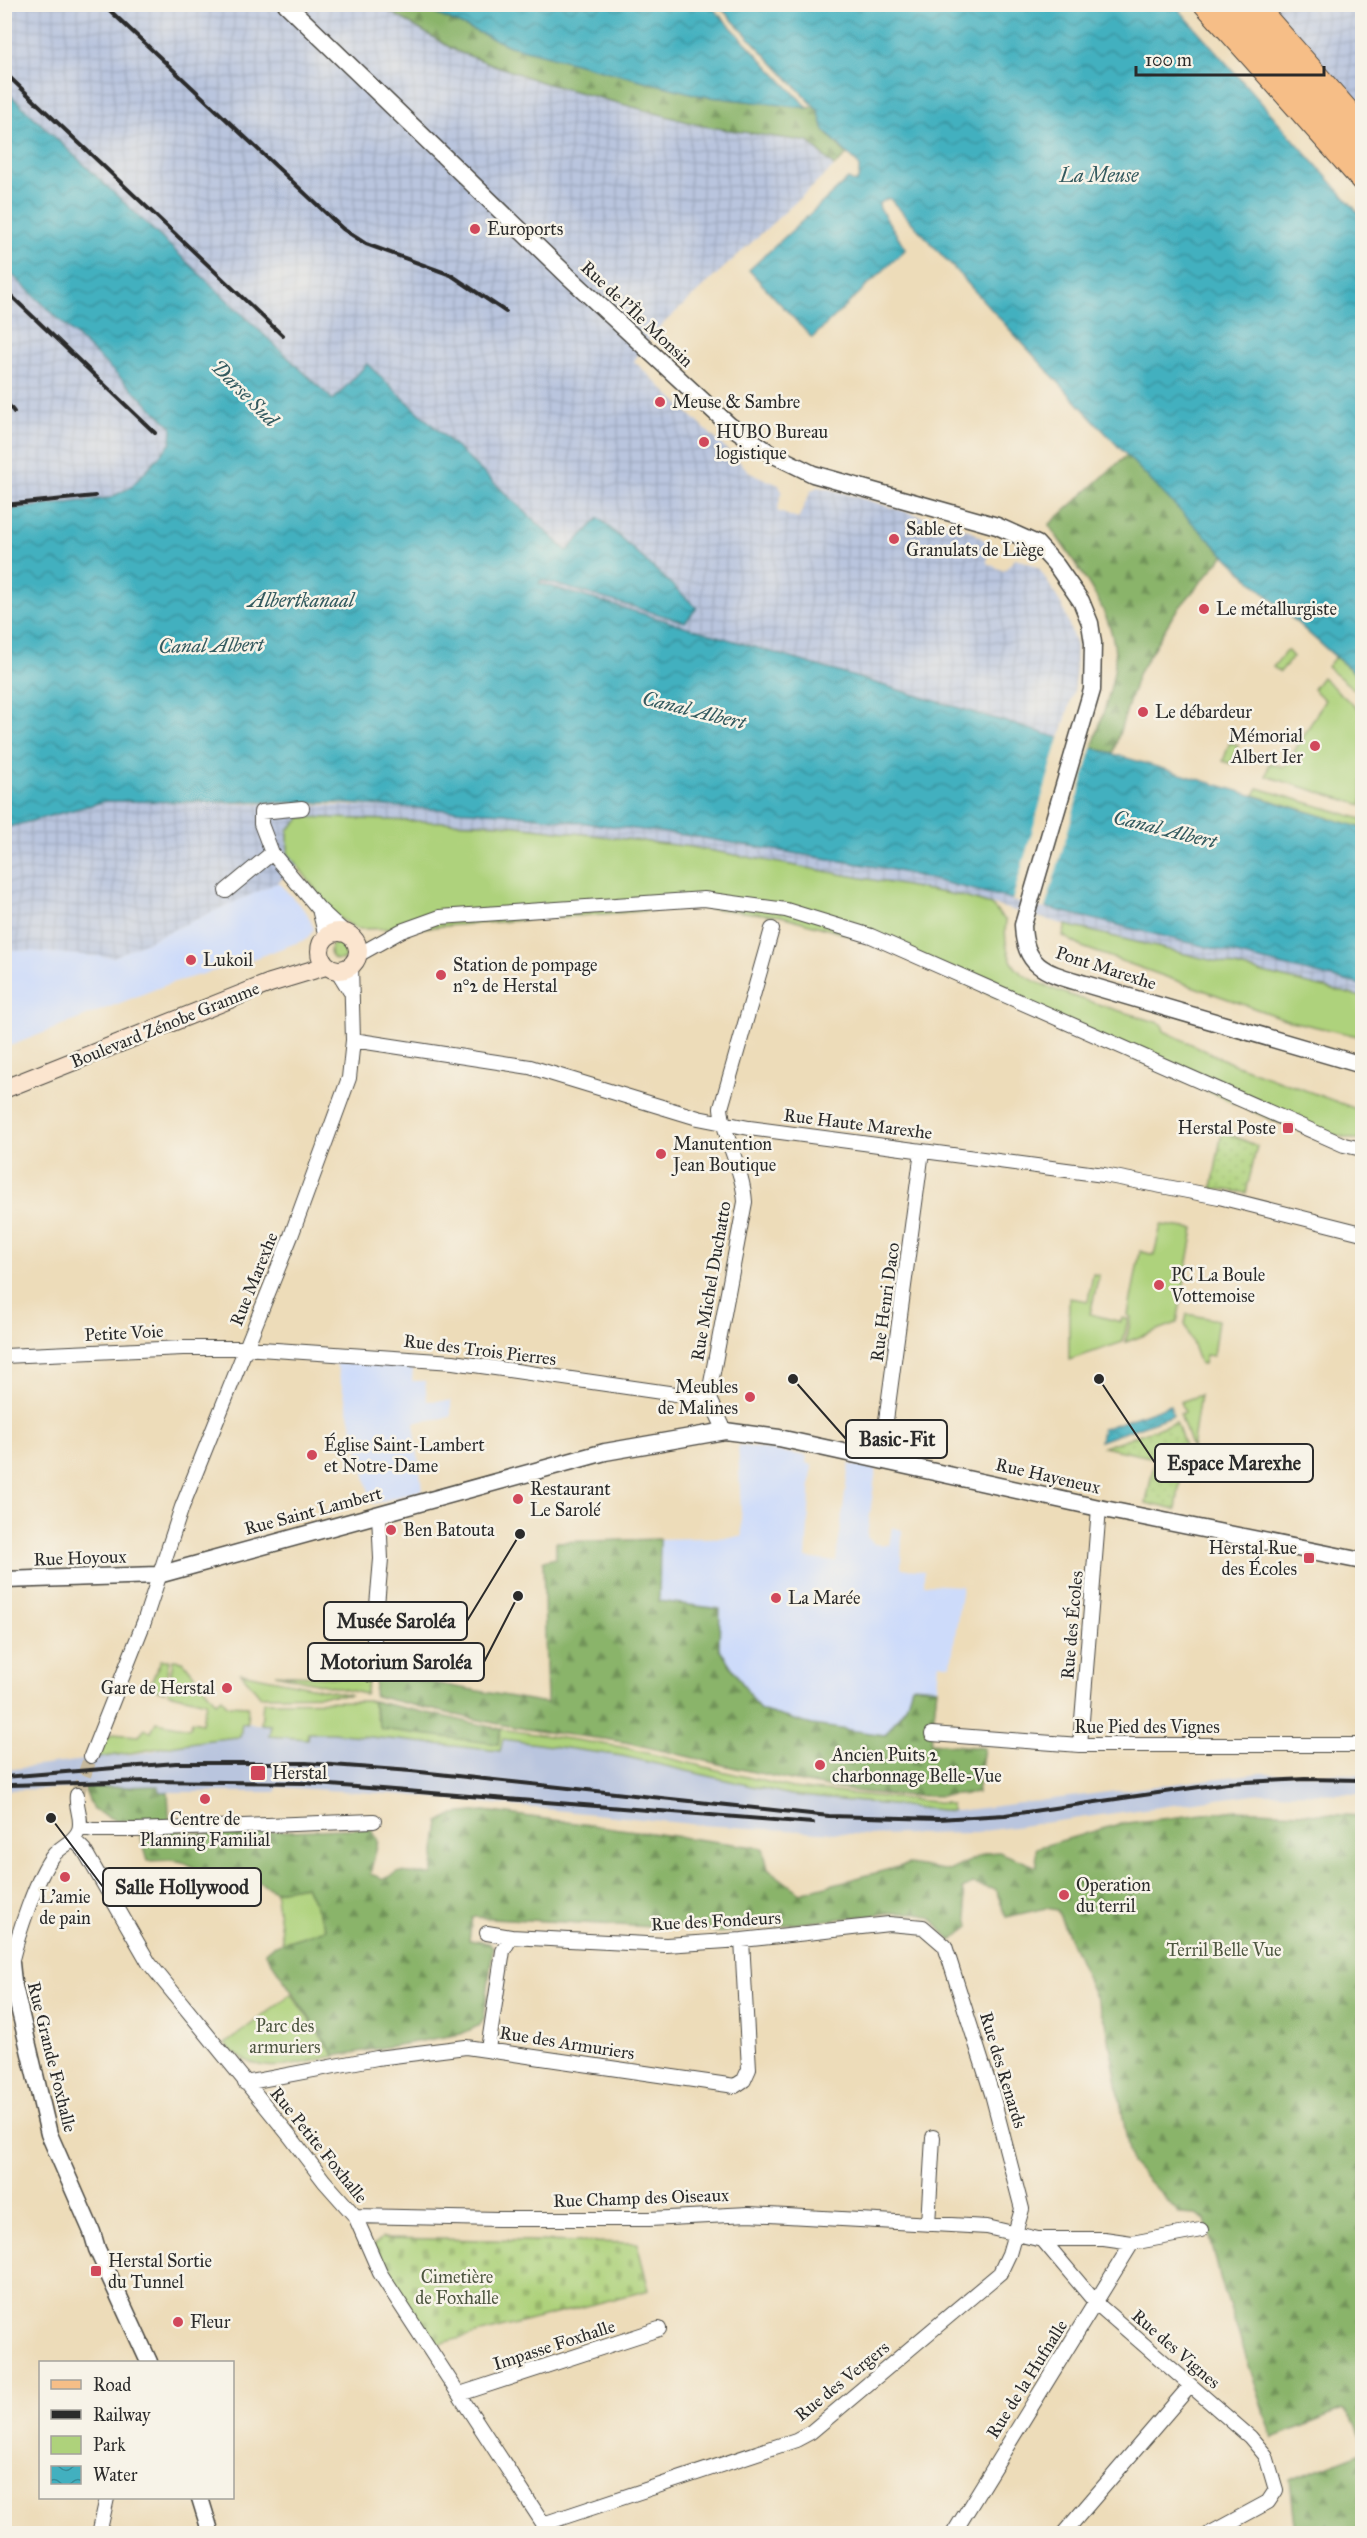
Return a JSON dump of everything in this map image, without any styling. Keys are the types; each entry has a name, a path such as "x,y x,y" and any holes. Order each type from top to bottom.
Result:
{"main road":[{"path":"1204,4 1362,181"},
{"path":"1255,4 1362,126"},
{"path":"1226,6 1322,93 1362,136"},
{"path":"1226,6 1362,152"},
{"path":"1226,6 1362,166"},
{"path":"345,933 356,942 343,964 320,949 326,936 345,933"},
{"name":"Boulevard Zénobe Gramme","path":"4,1089 270,983 343,964"}],"street":[{"name":"Rue de l'Île Monsin","path":"286,4 559,268 729,425 770,453 813,474 997,526 1037,544 1056,565 1082,601 1090,623 1093,643 1092,690 1079,734"},
{"name":"Pont Marexhe","path":"1079,734 1024,920 1023,940 1028,956 1035,964 1054,974 1362,1065"},
{"path":"302,808 261,812 261,824 272,853 319,909 345,933"},
{"path":"226,891 272,853"},
{"path":"343,964 401,931 440,918 704,899 786,910 871,936 1344,1145 1362,1149"},
{"path":"319,909 326,936"},
{"name":"Rue Michel Duchatto","path":"710,1398 745,1202 744,1188 729,1135 723,1123 721,1108 772,929"},
{"name":"Rue Marexhe","path":"91,1756 144,1622 158,1575 245,1348 291,1236 349,1078 352,1040 350,991 343,964"},
{"name":"Rue Haute Marexhe","path":"352,1040 530,1067 565,1076 621,1096 723,1123 1104,1175 1220,1197 1362,1233"},
{"name":"Rue Henri Daco","path":"881,1458 922,1151"},
{"name":"Petite Voie","path":"4,1356 183,1348 245,1348"},
{"name":"Rue des Trois Pierres","path":"245,1348 453,1362 710,1398"},
{"path":"710,1398 725,1431"},
{"name":"Rue Hayeneux","path":"725,1431 779,1438 881,1458 1099,1508 1362,1561"},
{"name":"Rue Saint Lambert","path":"158,1575 605,1452 725,1431"},
{"name":"Rue des Écoles","path":"1080,1745 1099,1508"},
{"path":"372,1675 381,1559 379,1514"},
{"name":"Rue Hoyoux","path":"4,1580 158,1575"},
{"name":"Rue Pied des Vignes","path":"932,1734 1080,1745 1362,1745"},
{"path":"76,1801 80,1816 76,1833 93,1830 374,1821"},
{"name":"Rue Petite Foxhalle","path":"76,1833 150,1963 355,2216 380,2273 546,2529"},
{"name":"Rue Grande Foxhalle","path":"76,1833 52,1856 7,1962 49,2134 92,2232 97,2249 149,2361"},
{"name":"Rue des Fondeurs","path":"487,1933 511,1938 666,1945 742,1941 889,1924 922,1927"},
{"name":"Rue des Renards","path":"922,1927 945,1946 993,2094 1022,2209 1014,2235"},
{"path":"488,2049 503,1951 511,1938"},
{"name":"Rue des Armuriers","path":"245,2083 278,2075 443,2048 488,2049 513,2055 735,2086 744,2079 749,2069 742,1941"},
{"path":"928,2224 933,2137"},
{"name":"Rue Champ des Oiseaux","path":"355,2216 456,2220 649,2219 738,2214 987,2227 1014,2235 1042,2239 1104,2239 1132,2243 1201,2230"},
{"name":"Rue des Vergers","path":"546,2529 796,2440 811,2432 999,2273 1014,2235"},
{"name":"Rue des Vignes","path":"1042,2239 1096,2303 1259,2446 1266,2456 1276,2490 1268,2502 1209,2534"},
{"name":"Rue de la Hufnalle","path":"953,2534 1132,2243"},
{"name":"Impasse Foxhalle","path":"460,2394 659,2329"},
{"path":"1063,2534 1190,2386"},
{"path":"99,2534 107,2499"},
{"path":"200,2499 211,2534"}],"shaded area":[{"path":"4,5 422,5 436,14 808,108 814,107 824,130 847,155 654,332 634,361 751,473 779,485 782,491 777,511 798,519 811,491 817,487 830,489 972,531 989,544 987,563 1004,571 1016,558 1039,568 1063,607 1076,646 1075,687 1060,738 539,583 599,518 567,551 367,365 333,401 5,89"},
{"path":"1267,5 1362,5 1362,108 1317,60"},
{"path":"4,268 172,426 171,442 131,487 110,498 5,510"},
{"path":"106,801 409,807 504,813 692,836 889,869 1007,896 1362,985 1362,997 1066,925 961,896 691,847 288,853 298,866 278,882 113,957 5,949 5,828"},
{"path":"278,882 307,913 314,929 307,939 236,965 171,983 5,1048 5,949 113,957"},
{"path":"353,1362 413,1368 412,1381 425,1381 427,1401 451,1401 451,1417 414,1422 422,1490 372,1504 336,1363"},
{"path":"738,1445 807,1456 806,1463 812,1465 806,1558 836,1562 849,1464 876,1469 867,1537 874,1544 889,1545 892,1527 902,1530 901,1568 924,1571 924,1584 962,1586 951,1665 939,1663 937,1688 912,1686 906,1706 885,1735 812,1725 760,1711 719,1648 720,1609 659,1601 660,1539 742,1537"},
{"path":"242,1723 271,1725 270,1736 307,1739 308,1733 333,1733 500,1751 503,1739 622,1756 791,1795 957,1811 1260,1773 1362,1774 1362,1794 1261,1793 969,1833 869,1835 701,1825 408,1795 277,1787 276,1792 160,1792 159,1786 5,1790 5,1770 149,1752 196,1740 239,1737"}],"green space":[{"path":"379,5 422,5 436,14 510,46 702,96 814,107 818,110 824,130 847,155 834,166 809,142 703,126 541,82 456,51"},
{"path":"1127,455 1224,555 1174,614 1138,674 1113,753 1092,748 1114,671 1115,652 1111,632 1095,594 1049,525"},
{"path":"1287,650 1293,657 1280,672 1273,667"},
{"path":"1335,657 1362,679 1362,696 1327,667"},
{"path":"1322,677 1362,713 1362,805 1266,776 1269,764 1285,767 1325,700 1313,689"},
{"path":"1230,742 1238,745 1232,764 1223,761"},
{"path":"1258,788 1362,819 1362,828 1254,795"},
{"path":"302,817 500,824 691,847 961,896 991,905 1006,921 1007,948 1015,967 1031,979 1067,994 1162,1024 1164,1031 1231,1063 1362,1111 1362,1141 1277,1122 873,942 781,916 696,907 419,928 357,929 335,916 288,853 288,830"},
{"path":"1066,925 1362,997 1362,1037 1290,1021 1082,947 1063,936"},
{"path":"339,942 345,945 348,951 345,957 339,960 333,957 330,951 333,945"},
{"path":"1222,1131 1257,1146 1246,1193 1212,1188"},
{"name":"PC La Boule Vottemoise","path":"1161,1225 1194,1229 1177,1323 1126,1342 1131,1317 1128,1315 1140,1251 1154,1255"},
{"path":"1093,1274 1099,1275 1090,1314 1121,1322 1122,1318 1128,1319 1123,1342 1069,1360 1069,1298 1088,1301"},
{"path":"1187,1314 1218,1320 1213,1356 1206,1355 1204,1364 1200,1364 1185,1324"},
{"path":"1200,1395 1192,1449 1180,1414 1184,1412 1180,1402"},
{"path":"1176,1422 1185,1446 1176,1510 1146,1503 1155,1458 1103,1447"},
{"path":"660,1539 659,1601 720,1609 719,1648 760,1710 812,1725 885,1735 906,1706 912,1686 937,1688 931,1743 984,1748 977,1793 934,1796 846,1790 758,1773 629,1743 503,1725 374,1696 376,1673 547,1703 543,1561 556,1558 556,1542"},
{"path":"161,1660 169,1660 164,1692 149,1687"},
{"path":"173,1660 183,1661 216,1702 221,1698 227,1705 248,1706 247,1724 242,1723 240,1737 96,1758 101,1745 112,1734 139,1736 145,1729 151,1731 156,1722 190,1728 192,1721 202,1723 206,1702 168,1693"},
{"path":"241,1673 351,1695 260,1696"},
{"path":"275,1674 369,1679 365,1694"},
{"path":"372,1701 377,1720 498,1744 501,1729 622,1747 792,1788 946,1803 951,1805 951,1811 791,1795 622,1756 503,1739 500,1751 333,1733 308,1733 307,1739 269,1736 271,1725 261,1724 263,1702"},
{"path":"372,1701 501,1729 498,1744 381,1729"},
{"name":"Terril Belle Vue","path":"159,1786 160,1792 168,1792 170,1830 204,1834 371,1828 378,1841 370,1874 384,1879 398,1872 432,1875 439,1822 454,1814 485,1811 763,1848 768,1869 800,1893 909,1864 949,1871 986,1853 999,1852 1037,1867 1036,1848 1119,1824 1237,1810 1362,1816 1362,2442 1357,2426 1344,2410 1273,2438 1221,2281 1206,2220 1196,2215 1180,2214 1131,2163 1106,2022 1057,1910 1046,1908 1006,1917 996,1890 973,1884 962,1889 970,1926 951,1941 931,1918 918,1913 889,1913 718,1933 699,1926 653,1927 472,1917 469,1940 489,1943 493,1948 484,2018 478,2026 461,2034 335,2056 265,1952 272,1946 326,1929 306,1886 275,1891 257,1881 213,1886 198,1870 185,1863 170,1860 148,1861 136,1820 117,1821 93,1810 84,1788"},
{"path":"306,1886 326,1929 283,1944 275,1891"},
{"name":"Parc des armuriers","path":"291,1994 335,2056 291,2065 263,2066 237,2055 225,2044"},
{"name":"Cimetière de Foxhalle","path":"382,2238 637,2243 649,2290 434,2345 372,2247"},
{"path":"1362,2452 1362,2533 1296,2533 1290,2480"}],"water":[{"path":"422,5 710,5 808,108 702,96 510,46 436,14"},
{"name":"La Meuse","path":"718,5 1175,5 1362,217 1362,679 1298,624 1177,507 1060,385 889,198 879,203 880,209 906,249 812,338 749,270 848,179 856,183 859,177 859,165 824,130 818,110"},
{"name":"Albertkanaal","path":"4,89 333,400 367,364 567,551 599,518 697,608 685,622 541,580 539,583 1362,828 1362,985 889,869 692,836 504,813 333,803 106,801 5,828 5,510 110,498 131,487 171,443 172,427 5,268"},
{"path":"1170,1405 1173,1415 1100,1441 1102,1429"}],"pier":[{"path":"1060,735 1093,745 1045,909 1012,901"}],"tunnel":[{"path":"77,1795 91,1756"}],"railway":[{"path":"103,4 343,229 366,244 451,275 506,312"},
{"path":"4,72 283,336"},
{"path":"4,289 155,433"},
{"path":"4,399 14,412"},
{"path":"4,505 95,496"},
{"path":"4,1777 176,1763 306,1763 411,1771 829,1816 938,1819 1005,1815 1227,1783 1305,1779 1362,1780"},
{"path":"11,1785 148,1781 305,1783 813,1823"}],"place":[{"name":"Euroports","path":"475,229"},
{"name":"Meuse & Sambre","path":"660,402"},
{"name":"HUBO Bureau logistique","path":"704,442"},
{"name":"Sable et Granulats de Liège","path":"894,539"},
{"name":"Le métallurgiste","path":"1204,609"},
{"name":"Le débardeur","path":"1143,712"},
{"name":"Mémorial Albert Ier","path":"1315,746"},
{"name":"Lukoil","path":"191,960"},
{"name":"Station de pompage n°2 de Herstal","path":"441,975"},
{"name":"Herstal Poste","path":"1288,1128"},
{"name":"Manutention Jean Boutique","path":"661,1154"},
{"name":"PC La Boule Vottemoise","path":"1159,1285"},
{"name":"Basic-Fit","path":"793,1379"},
{"name":"Espace Marexhe","path":"1099,1379"},
{"name":"Meubles de Malines","path":"750,1397"},
{"name":"Église Saint-Lambert et Notre-Dame","path":"312,1455"},
{"name":"Restaurant Le Sarolé","path":"518,1499"},
{"name":"Ben Batouta","path":"391,1530"},
{"name":"Musée Saroléa","path":"520,1534"},
{"name":"Herstal Rue des Écoles","path":"1309,1558"},
{"name":"Motorium Saroléa","path":"518,1596"},
{"name":"La Marée","path":"776,1598"},
{"name":"Gare de Herstal","path":"227,1688"},
{"name":"Ancien Puits 2 charbonnage Belle-Vue","path":"820,1765"},
{"name":"Herstal","path":"258,1773"},
{"name":"Centre de Planning Familial","path":"205,1799"},
{"name":"Salle Hollywood","path":"51,1818"},
{"name":"L'amie de pain","path":"65,1877"},
{"name":"Operation du terril","path":"1064,1895"},
{"name":"Herstal Sortie du Tunnel","path":"96,2271"},
{"name":"Fleur","path":"178,2322"}],"water label":[{"name":"Darse Sud","path":"245,393"},
{"name":"Canal Albert","path":"211,645"},
{"name":"Canal Albert","path":"694,710"},
{"name":"Canal Albert","path":"1165,829"}]}
